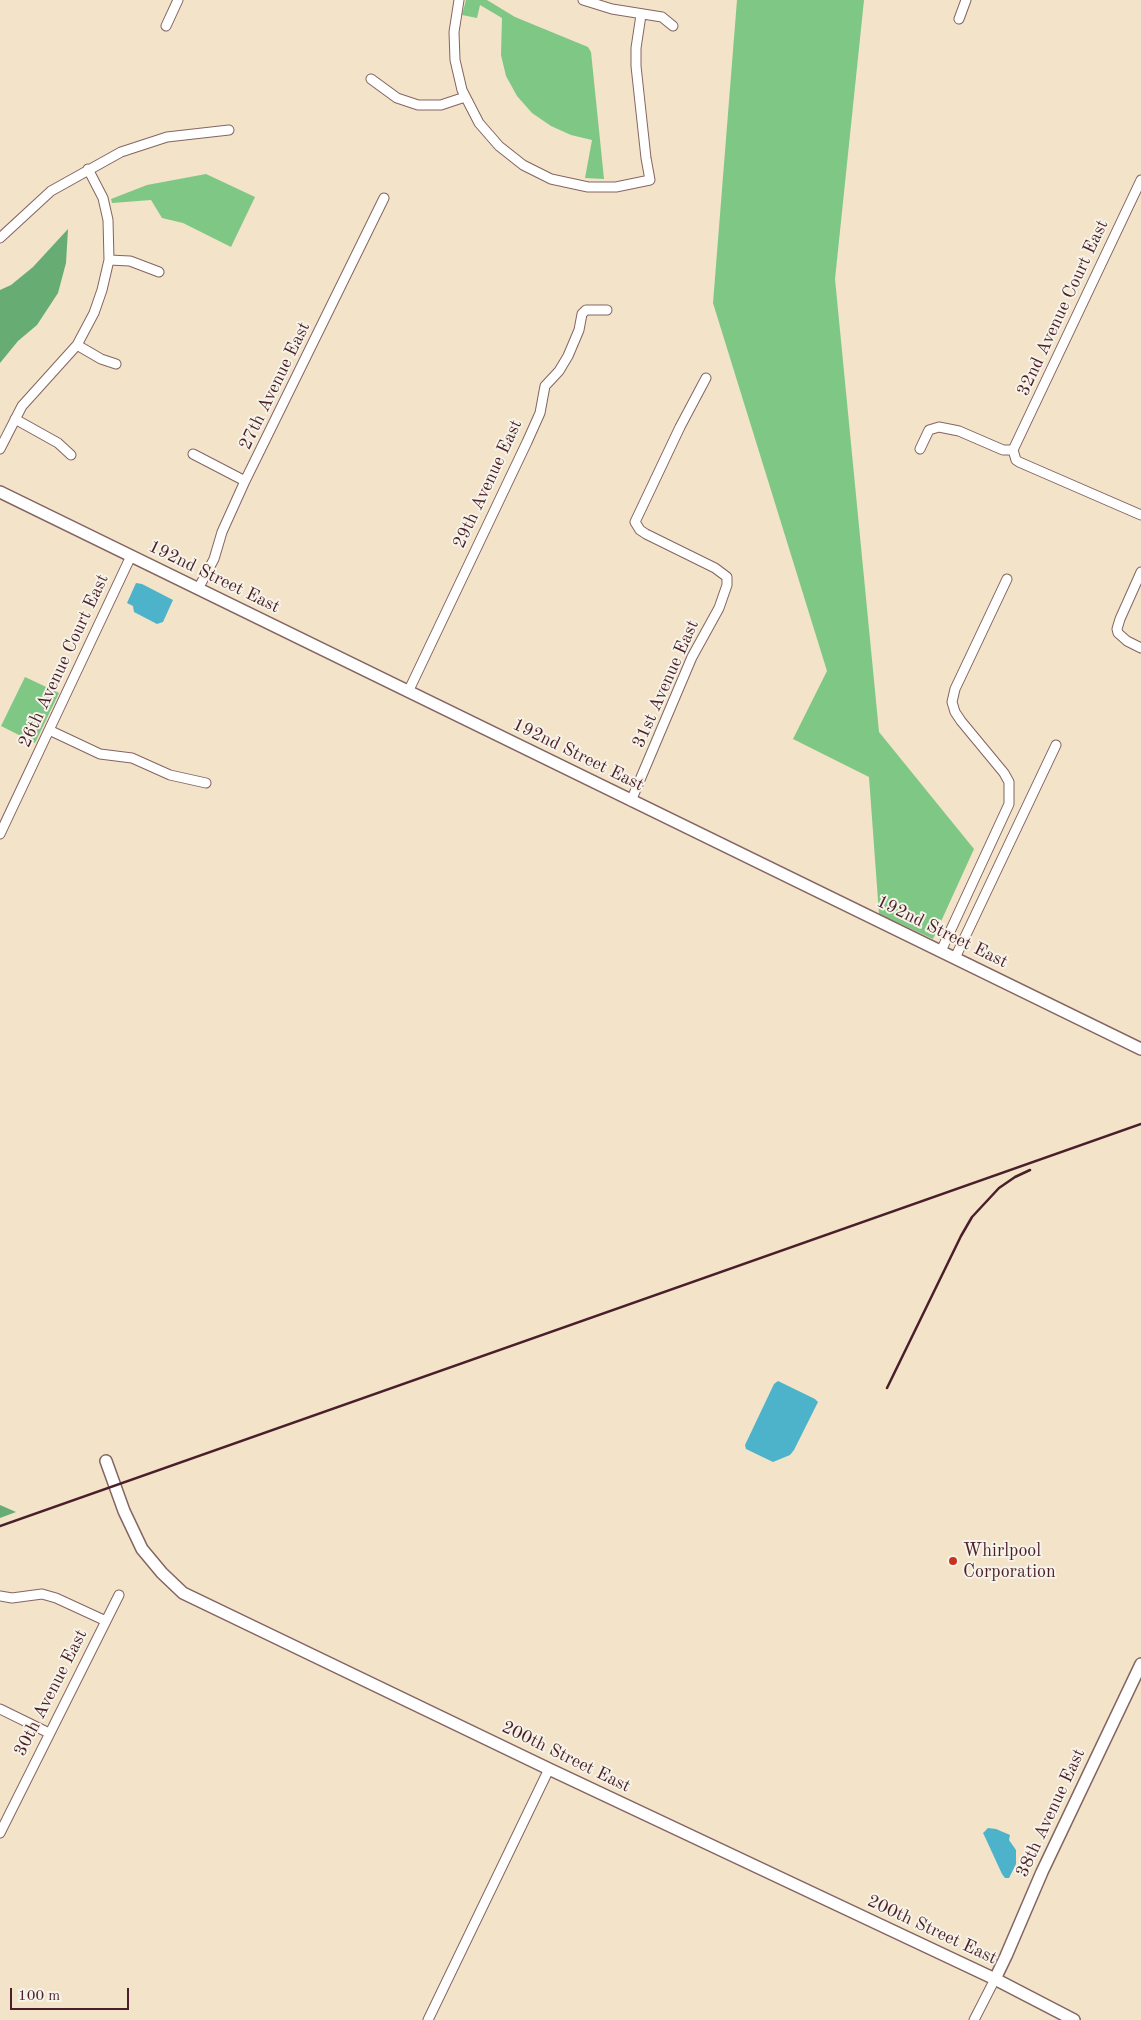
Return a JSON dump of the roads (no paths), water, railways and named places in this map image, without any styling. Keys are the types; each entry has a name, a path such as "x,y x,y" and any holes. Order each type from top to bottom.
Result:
{"street":[{"path":"166,26 178,0"},
{"path":"457,0 454,47 458,75 465,97 479,123 499,146 517,161 536,173 568,184 588,187 616,187 650,180 636,66 636,48 641,15"},
{"path":"583,0 612,9 662,18 673,26"},
{"path":"959,19 966,0"},
{"path":"371,79 397,98 418,105 441,105 465,97"},
{"path":"0,238 52,191 121,152 167,137 229,130"},
{"path":"0,449 15,419 36,389 77,345 94,313 102,290 109,260 108,220 103,198 88,169"},
{"name":"32nd Avenue Court East","path":"1014,450 1141,180"},
{"name":"27th Avenue East","path":"198,589 214,559 222,532 245,481 384,198"},
{"path":"109,260 130,261 159,272"},
{"name":"29th Avenue East","path":"408,692 540,413 545,386 568,356 579,330 582,314 586,310 607,310"},
{"path":"77,345 101,359 116,364"},
{"name":"31st Avenue East","path":"631,801 692,657 719,608 728,580 715,568 646,534 640,530 635,522 680,427 706,378"},
{"path":"15,419 58,443 72,456"},
{"path":"920,449 929,430 939,427 959,431 1003,450 1014,450 1016,460 1019,462 1141,515"},
{"path":"193,454 245,481"},
{"name":"192nd Street East","path":"0,492 1141,1049"},
{"name":"26th Avenue Court East","path":"0,834 131,556"},
{"path":"1141,572 1120,619 1118,629 1127,641 1141,648"},
{"path":"941,951 1009,804 1009,782 1004,772 961,721 955,712 952,702 955,689 1007,579"},
{"path":"49,730 100,754 132,758 170,775 206,783"},
{"path":"954,958 1056,745"},
{"name":"200th Street East","path":"106,1461 124,1511 142,1549 162,1573 183,1593 549,1769 994,1979 1074,2020"},
{"path":"0,1596 12,1598 42,1594 56,1598 106,1621"},
{"name":"30th Avenue East","path":"0,1833 118,1595"},
{"name":"38th Avenue East","path":"994,1979 1006,1956 1042,1872 1141,1664"},
{"path":"0,1709 49,1733"},
{"path":"428,2020 549,1769"},
{"path":"974,2020 994,1979"}],"water":[{"path":"136,583 142,584 173,600 163,622 157,624 134,612 133,606 127,603"},
{"path":"778,1381 818,1402 794,1450 790,1455 773,1462 746,1449 745,1445 774,1384"},
{"path":"988,1828 1010,1835 1009,1840 1016,1850 1016,1864 1009,1878 1005,1878 1002,1874 983,1833"}],"railway":[{"path":"0,1526 1141,1124"},
{"path":"887,1388 972,1217 999,1188 1030,1170"}],"place":[{"name":"Whirlpool Corporation","path":"953,1561"}]}
